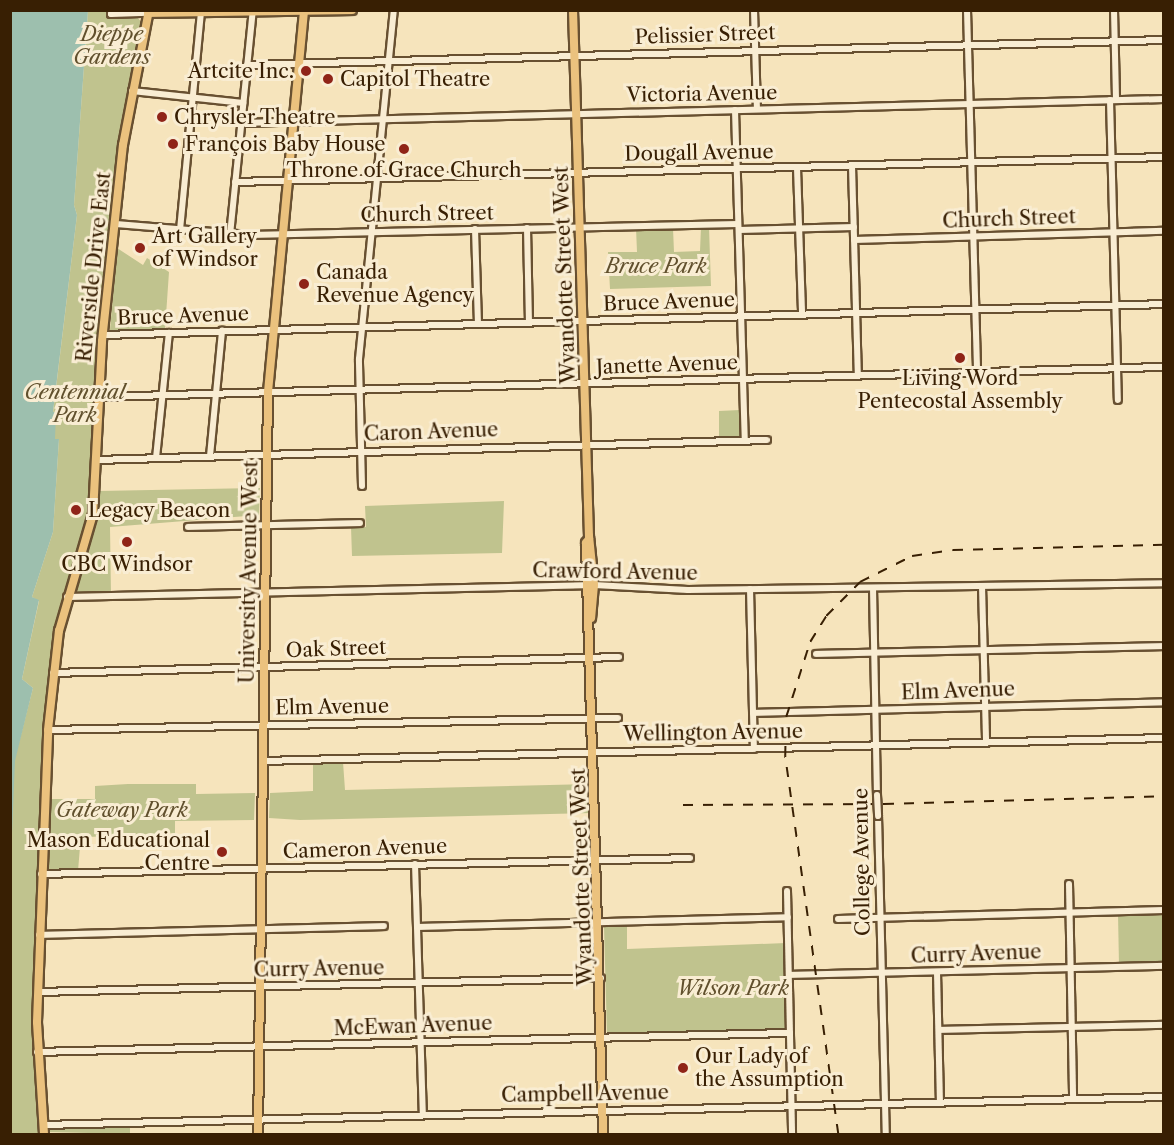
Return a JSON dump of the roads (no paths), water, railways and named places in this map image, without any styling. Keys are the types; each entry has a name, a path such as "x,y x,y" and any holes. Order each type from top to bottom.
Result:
{"main road":[{"path":"149,12 352,10"},
{"name":"Wyandotte Street West","path":"573,10 591,585 603,1038 603,1134"},
{"name":"University Avenue West","path":"258,1134 268,392 281,234 304,11"},
{"name":"Riverside Drive East","path":"44,1134 37,1052 39,935 48,730 53,673 67,597 93,514 103,335 132,92 149,12"}],"street":[{"path":"362,486 360,390 362,327 394,10"},
{"path":"754,10 757,110"},
{"path":"967,10 977,372"},
{"path":"1114,10 1112,159 1118,400"},
{"path":"180,230 201,11"},
{"path":"112,12 149,12"},
{"path":"230,235 253,12"},
{"name":"Pelissier Street","path":"247,65 1164,40"},
{"path":"132,92 243,103"},
{"name":"Victoria Avenue","path":"241,123 1164,99"},
{"path":"735,110 745,441"},
{"name":"Dougall Avenue","path":"235,182 1164,157"},
{"path":"852,166 858,376"},
{"path":"797,168 802,314"},
{"name":"Church Street","path":"116,224 230,235 580,227 854,227"},
{"path":"527,228 529,322"},
{"path":"475,229 478,324"},
{"name":"Church Street","path":"855,240 1164,231"},
{"name":"Bruce Avenue","path":"103,335 1164,304"},
{"path":"210,456 222,331"},
{"path":"156,458 169,333"},
{"name":"Janette Avenue","path":"100,397 1164,368"},
{"name":"Caron Avenue","path":"97,460 267,453 767,440"},
{"path":"188,527 360,523"},
{"name":"Crawford Avenue","path":"67,597 591,585 750,589 1164,583"},
{"path":"982,586 986,742"},
{"name":"College Avenue","path":"873,588 886,1134"},
{"path":"750,589 754,748"},
{"path":"816,654 1164,646"},
{"name":"Oak Street","path":"53,673 619,657"},
{"name":"Elm Avenue","path":"753,713 1164,702"},
{"name":"Elm Avenue","path":"48,730 618,718"},
{"name":"Wellington Avenue","path":"263,761 1164,738"},
{"name":"Cameron Avenue","path":"41,874 690,858"},
{"path":"415,864 423,1115"},
{"path":"1069,884 1073,1099"},
{"path":"788,891 792,1134"},
{"path":"838,919 1164,910"},
{"path":"417,927 788,917"},
{"path":"39,935 384,926"},
{"name":"Curry Avenue","path":"789,975 1164,966"},
{"path":"937,972 940,1102"},
{"name":"Curry Avenue","path":"38,992 601,978"},
{"path":"939,1030 1164,1025"},
{"name":"McEwan Avenue","path":"37,1052 790,1033"},
{"name":"Campbell Avenue","path":"43,1125 1164,1097"}],"railway":[{"path":"838,1134 785,756 786,717 810,642 826,616 860,582 912,556 953,550 1164,545"},
{"path":"683,805 884,804 1164,796"}],"place":[{"name":"Artcite Inc.","path":"306,71"},
{"name":"Capitol Theatre","path":"328,79"},
{"name":"Chrysler Theatre","path":"162,117"},
{"name":"François Baby House","path":"173,144"},
{"name":"Throne of Grace Church","path":"404,149"},
{"name":"Art Gallery of Windsor","path":"140,248"},
{"name":"Canada Revenue Agency","path":"304,284"},
{"name":"Living Word Pentecostal Assembly","path":"960,358"},
{"name":"Legacy Beacon","path":"76,510"},
{"name":"CBC Windsor","path":"127,542"},
{"name":"Mason Educational Centre","path":"222,852"},
{"name":"Our Lady of the Assumption","path":"683,1068"}],"park label":[{"name":"Dieppe Gardens","path":"112,46"},
{"name":"Bruce Park","path":"656,266"},
{"name":"Centennial Park","path":"75,404"},
{"name":"Gateway Park","path":"122,810"},
{"name":"Wilson Park","path":"733,988"}]}
